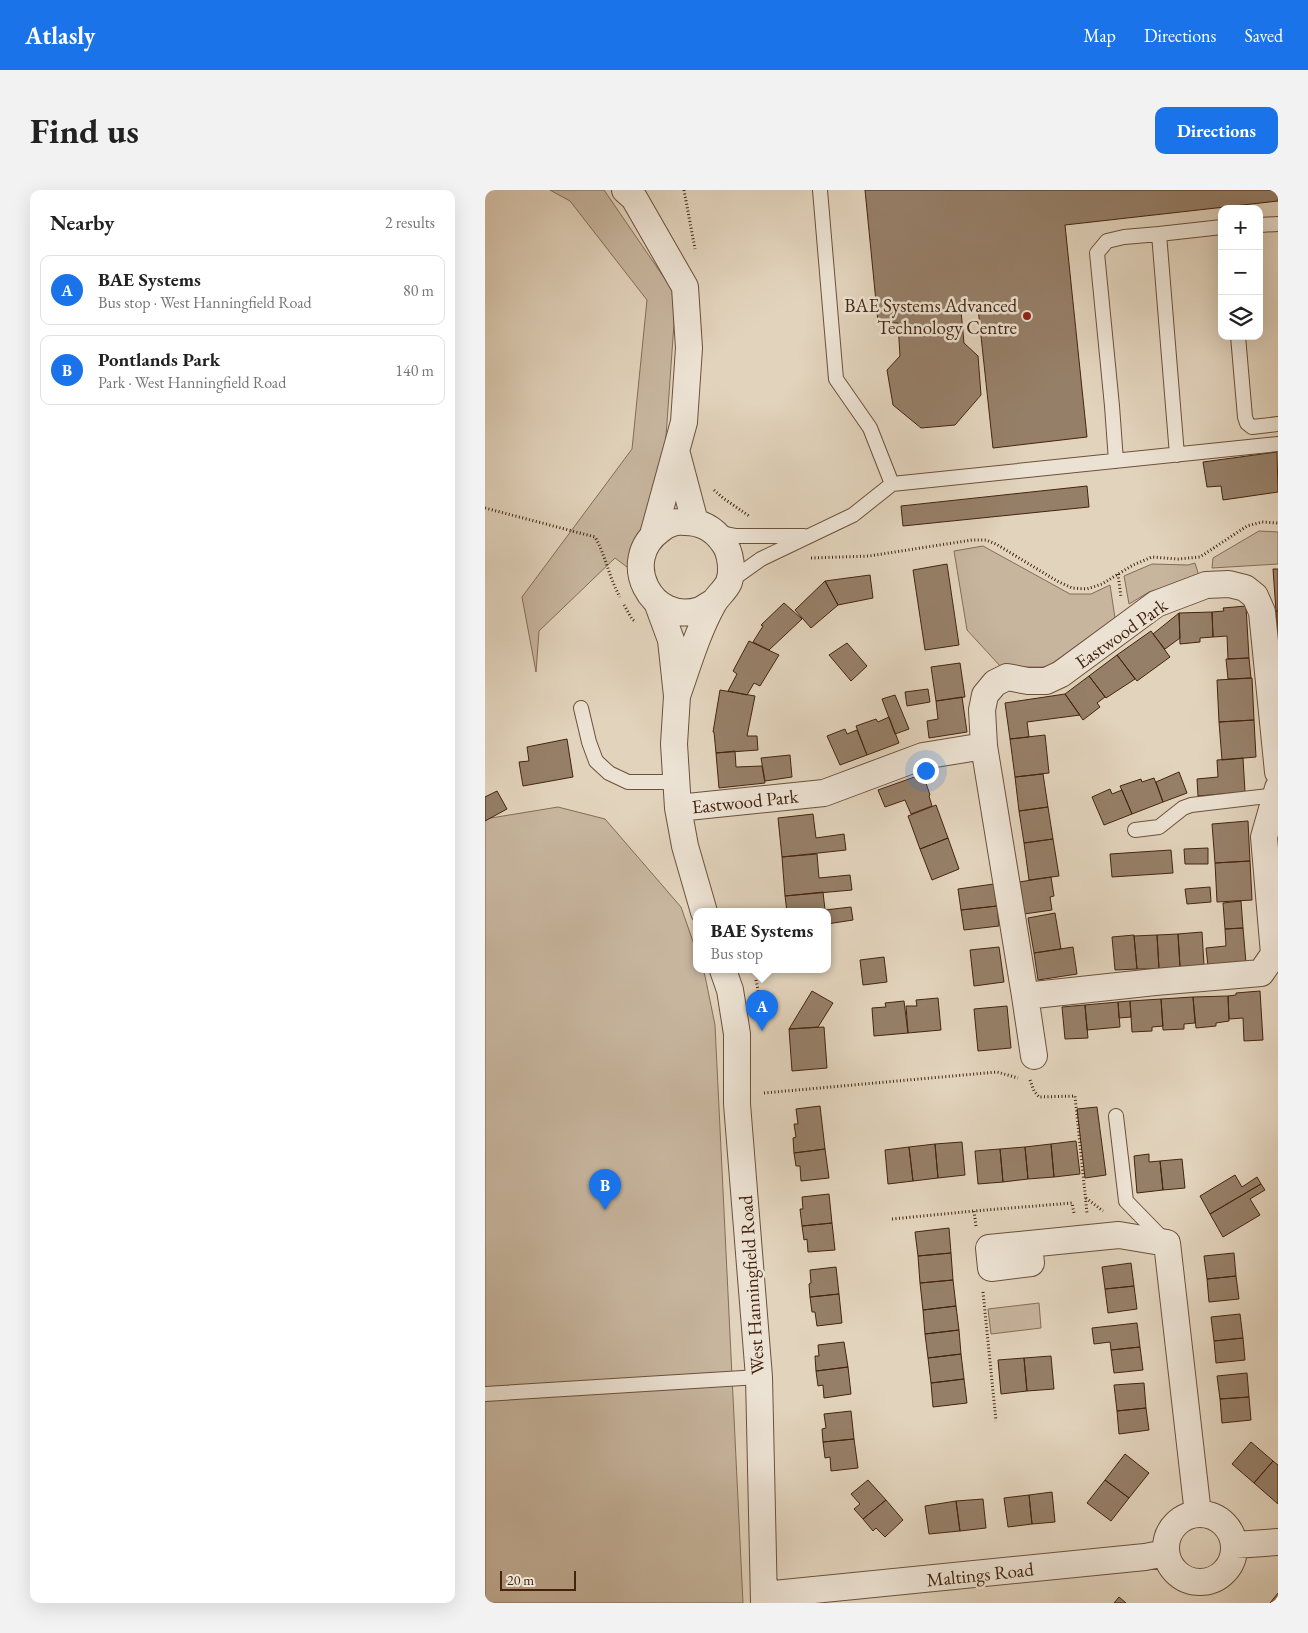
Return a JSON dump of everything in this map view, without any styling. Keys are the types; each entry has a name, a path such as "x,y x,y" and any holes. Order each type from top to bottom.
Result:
{"street":[{"path":"634,193 685,287 689,348 684,422 653,535"},
{"path":"677,453 705,527 725,545 731,560 729,581 714,602 696,642 677,696"},
{"path":"705,527 680,522 665,526 653,535 644,547 640,562 641,577 647,591 657,602 671,609 685,612 700,610 714,602"},
{"name":"Eastwood Park","path":"1025,996 1261,972 1274,954 1264,837 1277,785 1262,612 1255,596 1245,588 1229,584 1206,585 1156,604 1061,674 1046,681 1028,681 1007,677 995,683 985,695 982,710 985,746 1034,1056"},
{"path":"657,602 671,640 677,696 673,744 678,808 685,846 703,908"},
{"name":"Eastwood Park","path":"678,808 824,793 923,756 985,746"},
{"name":"West Hanningfield Road","path":"724,973 730,990 737,1034 737,1104 759,1377 764,1599"},
{"path":"1029,1245 1119,1235 1167,1243 1198,1514"},
{"path":"1198,1514 1215,1517 1223,1522 1233,1536 1235,1545 1235,1554 1227,1570 1213,1580 1205,1593 1195,1582 1179,1576 1173,1569 1166,1553 1168,1535 1173,1527 1180,1520 1198,1514"},
{"path":"1235,1545 1278,1542"},
{"name":"Maltings Road","path":"764,1599 1145,1557 1166,1553"}],"lane":[{"path":"820,190 836,379 869,428 891,484"},
{"path":"1263,225 1278,224"},
{"path":"1116,461 1097,253 1107,241 1218,227"},
{"path":"1159,234 1177,455"},
{"path":"1237,340 1247,422 1252,427 1278,424"},
{"path":"729,581 761,559 853,515 891,484 1278,444"},
{"path":"705,527 736,536 809,536"},
{"path":"581,708 589,742 596,761 609,773 628,782 676,782"},
{"path":"1135,830 1159,826 1183,808 1277,785"},
{"path":"1117,1116 1126,1201 1167,1243"},
{"path":"485,1394 759,1377"}],"path":[{"path":"485,508 595,538 603,550"},
{"path":"811,558 869,556 972,540 986,540 996,544 1057,581 1072,588 1087,589 1102,584 1133,565 1152,557 1200,557 1247,526 1262,522 1278,523"},
{"path":"763,1093 997,1072 1031,1082 1034,1091 1039,1097 1075,1096 1085,1198"},
{"path":"892,1219 974,1211"}],"shaded area":[{"path":"550,190 604,190 676,295 663,479 657,512 636,537 639,576 615,558 539,631 536,672 522,597 632,449 647,300 570,201"},
{"path":"1259,531 1278,532 1278,564 1212,568 1213,558"},
{"path":"983,546 1070,594 1091,594 1110,585 1115,618 1047,667 1001,667 967,630 954,551"},
{"path":"1195,563 1199,576 1149,592 1129,604 1124,576 1152,564 1188,565"},
{"path":"558,807 605,819 681,907 693,942 693,973 704,973 705,976 715,1025 743,1603 485,1603 485,819"},
{"path":"1039,1303 1041,1328 991,1334 988,1309"}],"building":[{"name":"BAE Systems Advanced Technology Centre","path":"865,190 1278,190 1278,201 1242,205 1218,205 1218,208 1065,225 1087,437 993,448 978,308 961,311 964,343 978,356 981,395 955,425 921,428 893,405 887,370 900,356 898,323 878,322"},
{"path":"1277,452 1278,492 1223,500 1221,486 1207,487 1203,462"},
{"path":"1087,486 1089,507 903,526 901,506"},
{"path":"947,564 959,645 925,650 913,570"},
{"path":"1273,569 1278,569 1278,611 1276,611"},
{"path":"870,575 873,598 838,605 825,581"},
{"path":"825,581 838,605 811,628 795,610"},
{"path":"784,603 802,619 769,650 753,642 763,626 761,625"},
{"path":"1246,606 1249,658 1228,659 1227,636 1213,637 1212,612 1224,611 1223,608"},
{"path":"1276,611 1278,611 1278,637"},
{"path":"1212,612 1213,637 1200,638 1200,642 1180,644 1179,613"},
{"path":"1179,613 1180,638 1165,649 1153,634"},
{"path":"1151,631 1170,657 1137,681 1117,655"},
{"path":"749,641 779,655 760,686 754,683 747,695 728,691 737,674 733,671"},
{"path":"847,643 867,666 851,681 829,655"},
{"path":"1117,655 1135,679 1106,698 1089,676"},
{"path":"1249,658 1251,678 1228,679 1226,659"},
{"path":"960,663 965,697 936,701 931,667"},
{"path":"1089,676 1105,697 1097,703 1100,707 1083,720 1065,694"},
{"path":"1252,678 1254,720 1219,722 1217,680"},
{"path":"928,689 930,702 907,706 905,692"},
{"path":"720,690 755,696 747,736 757,736 758,750 716,753 713,732"},
{"path":"1065,694 1080,715 1027,722 1029,737 1010,739 1005,703"},
{"path":"895,695 909,729 895,734 882,699"},
{"path":"962,697 967,732 929,738 927,721 938,719 936,701"},
{"path":"889,717 899,743 867,755 856,726 876,719 878,722"},
{"path":"1254,720 1256,757 1222,760 1219,722"},
{"path":"845,729 847,734 857,730 867,755 840,765 827,736"},
{"path":"1045,735 1049,773 1015,777 1010,739"},
{"path":"567,739 573,777 523,786 519,762 529,761 527,747"},
{"path":"735,751 736,767 762,766 765,783 719,788 716,753"},
{"path":"790,755 792,777 765,781 761,758"},
{"path":"1243,758 1245,792 1198,796 1197,779 1218,777 1217,760"},
{"path":"1179,772 1187,793 1163,802 1156,782"},
{"path":"923,774 932,806 911,814 905,800 885,807 878,790"},
{"path":"1043,774 1048,807 1019,811 1015,777"},
{"path":"1154,778 1163,802 1132,814 1120,786 1141,779 1142,782"},
{"path":"1110,789 1112,794 1122,790 1132,814 1104,825 1092,797"},
{"path":"497,791 507,809 485,821 485,797"},
{"path":"936,805 948,838 920,849 908,816"},
{"path":"1048,807 1053,839 1024,843 1019,811"},
{"path":"813,814 816,838 844,834 846,850 782,857 778,818"},
{"path":"1248,821 1250,861 1215,863 1212,824"},
{"path":"948,838 959,869 932,880 920,849"},
{"path":"1053,839 1059,876 1029,880 1024,843"},
{"path":"1208,848 1208,864 1185,864 1184,849"},
{"path":"1171,850 1173,873 1112,877 1110,854"},
{"path":"817,854 819,878 850,875 852,890 785,896 782,857"},
{"path":"1250,861 1252,900 1217,902 1215,863"},
{"path":"1051,877 1054,896 1050,897 1052,910 1024,914 1019,882"},
{"path":"994,884 997,906 961,910 958,889"},
{"path":"1210,887 1211,902 1187,904 1185,889"},
{"path":"823,892 825,908 786,908 785,896"},
{"path":"1241,901 1243,928 1225,929 1223,903"},
{"path":"997,906 999,926 964,930 961,910"},
{"path":"851,907 853,920 831,923 831,909"},
{"path":"1055,913 1061,949 1034,953 1028,918"},
{"path":"1243,928 1246,963 1208,966 1206,948 1226,946 1225,929"},
{"path":"1202,932 1204,965 1180,967 1178,934"},
{"path":"1178,934 1180,967 1159,969 1157,935"},
{"path":"1134,935 1137,969 1115,970 1112,937"},
{"path":"1157,935 1159,969 1137,969 1134,936"},
{"path":"999,947 1004,982 974,986 970,950"},
{"path":"1073,947 1077,974 1038,980 1034,953"},
{"path":"884,957 887,982 863,985 860,960"},
{"path":"812,991 833,1003 818,1027 789,1029"},
{"path":"1260,991 1263,1040 1244,1041 1243,1018 1229,1019 1228,996 1236,995 1236,993"},
{"path":"1228,996 1229,1021 1216,1023 1216,1026 1196,1028 1193,997"},
{"path":"1193,997 1195,1023 1184,1024 1184,1029 1163,1030 1161,999"},
{"path":"938,998 941,1030 908,1033 906,1006 917,1006 916,1000"},
{"path":"1161,999 1163,1026 1152,1027 1152,1031 1132,1032 1130,1001"},
{"path":"904,1001 908,1033 874,1036 872,1008 886,1007 885,1003"},
{"path":"1130,1001 1131,1017 1119,1018 1118,1002"},
{"path":"1118,1002 1120,1027 1087,1030 1085,1005"},
{"path":"1085,1005 1088,1038 1065,1039 1062,1007"},
{"path":"1007,1006 1011,1048 978,1051 974,1009"},
{"path":"824,1027 827,1068 792,1071 789,1029"},
{"path":"820,1106 825,1149 794,1153 793,1138 796,1137 794,1124 798,1124 796,1109"},
{"path":"1097,1107 1106,1175 1085,1178 1077,1109"},
{"path":"1076,1141 1080,1174 1054,1177 1051,1144"},
{"path":"962,1142 965,1175 938,1178 935,1144"},
{"path":"935,1144 938,1178 913,1181 909,1147"},
{"path":"1051,1144 1054,1177 1028,1179 1025,1147"},
{"path":"909,1147 913,1181 888,1184 885,1150"},
{"path":"1025,1147 1028,1179 1003,1182 1000,1149"},
{"path":"825,1149 829,1178 801,1181 800,1166 796,1166 794,1153"},
{"path":"1000,1149 1003,1182 978,1184 975,1151"},
{"path":"1149,1154 1149,1162 1160,1161 1163,1190 1137,1193 1134,1156"},
{"path":"1182,1159 1185,1188 1163,1190 1160,1161"},
{"path":"1235,1175 1242,1187 1257,1177 1261,1184 1210,1214 1200,1196"},
{"path":"1261,1184 1265,1190 1250,1199 1260,1215 1223,1237 1210,1214"},
{"path":"829,1194 832,1223 802,1226 800,1209 803,1209 802,1197"},
{"path":"832,1223 835,1250 808,1252 807,1239 804,1240 802,1226"},
{"path":"949,1228 951,1253 918,1256 915,1232"},
{"path":"951,1253 953,1280 920,1283 918,1256"},
{"path":"1234,1253 1236,1276 1207,1279 1204,1256"},
{"path":"1131,1263 1134,1286 1105,1289 1102,1267"},
{"path":"836,1267 839,1294 810,1297 810,1270"},
{"path":"1236,1276 1239,1299 1209,1302 1207,1279"},
{"path":"953,1280 956,1306 923,1310 920,1283"},
{"path":"1134,1286 1137,1309 1108,1313 1105,1289"},
{"path":"839,1294 842,1323 817,1326 815,1312 812,1312 810,1297"},
{"path":"956,1306 959,1330 925,1334 923,1310"},
{"path":"1240,1314 1243,1338 1214,1341 1211,1317"},
{"path":"1137,1323 1140,1347 1111,1350 1110,1342 1094,1344 1092,1328"},
{"path":"959,1330 961,1354 928,1358 925,1334"},
{"path":"1243,1338 1245,1360 1216,1363 1214,1341"},
{"path":"844,1342 848,1367 816,1371 815,1356 819,1356 818,1345"},
{"path":"1140,1347 1143,1370 1114,1373 1111,1350"},
{"path":"961,1354 964,1379 931,1383 928,1358"},
{"path":"1051,1356 1054,1389 1027,1391 1024,1358"},
{"path":"1024,1358 1027,1391 1001,1394 998,1360"},
{"path":"848,1367 851,1394 824,1398 823,1385 818,1386 816,1371"},
{"path":"1247,1373 1249,1397 1220,1399 1217,1376"},
{"path":"964,1379 967,1403 933,1407 931,1383"},
{"path":"1144,1383 1146,1408 1117,1411 1114,1385"},
{"path":"1249,1397 1251,1420 1222,1423 1220,1399"},
{"path":"1146,1408 1149,1430 1119,1434 1117,1411"},
{"path":"851,1411 854,1439 823,1442 822,1429 826,1428 824,1414"},
{"path":"854,1439 858,1468 831,1471 830,1457 825,1458 823,1442"},
{"path":"1251,1442 1273,1461 1254,1483 1232,1464"},
{"path":"1125,1454 1149,1473 1129,1498 1105,1480"},
{"path":"1273,1461 1278,1465 1278,1504 1254,1483"},
{"path":"868,1480 886,1500 863,1519 854,1509 860,1504 851,1494"},
{"path":"1105,1480 1129,1498 1111,1521 1087,1503"},
{"path":"1052,1492 1055,1522 1032,1524 1029,1495"},
{"path":"1029,1495 1032,1524 1008,1527 1004,1498"},
{"path":"983,1499 986,1528 960,1531 956,1501"},
{"path":"886,1500 903,1520 885,1537 876,1528 873,1531 863,1519"},
{"path":"956,1501 960,1531 929,1534 925,1506"},
{"path":"1278,1593 1278,1603 1270,1603"},
{"path":"1119,1597 1126,1603 1114,1603"}],"place":[{"name":"BAE Systems Advanced Technology Centre","path":"1027,316"},
{"name":"BAE Systems","path":"762,1031"},
{"name":"Pontlands Park","path":"605,1210"}]}
